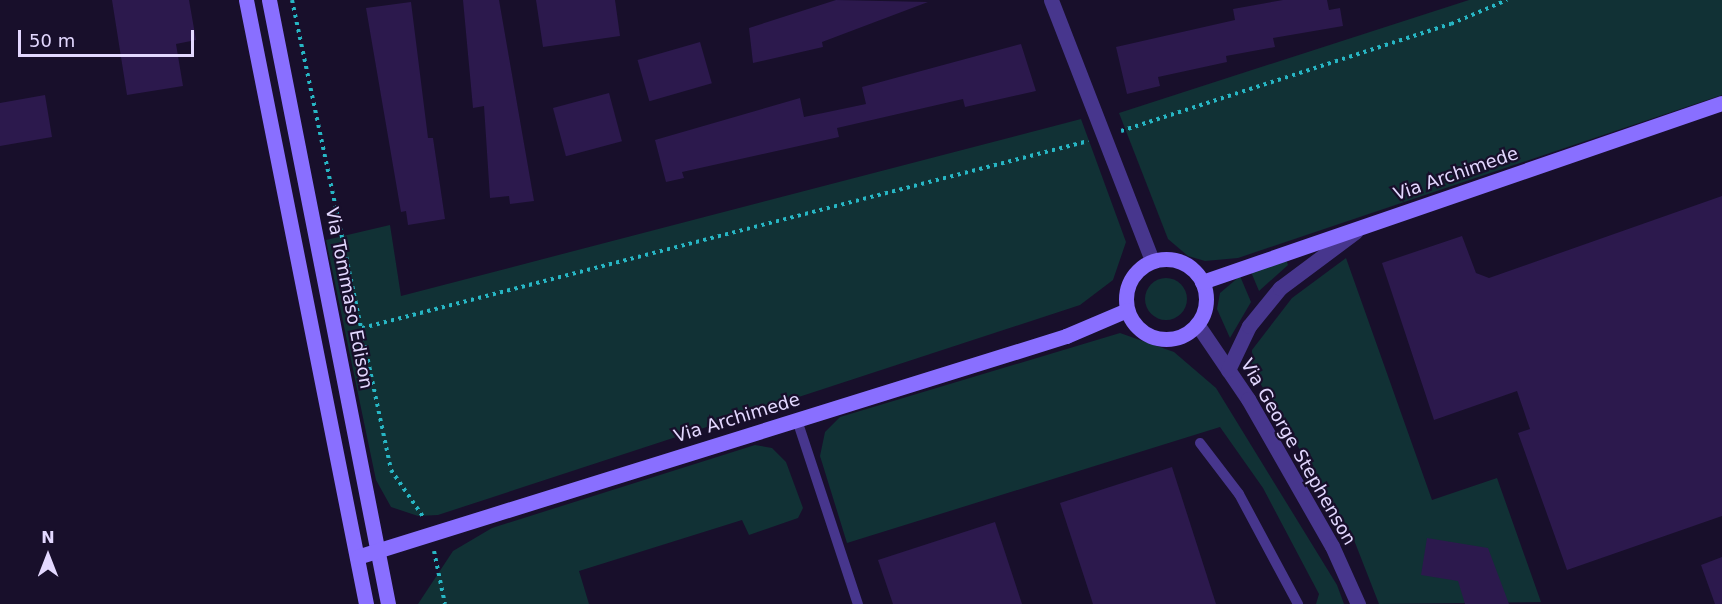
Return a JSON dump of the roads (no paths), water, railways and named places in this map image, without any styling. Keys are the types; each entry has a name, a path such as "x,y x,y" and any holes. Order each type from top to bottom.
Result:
{"street":[{"path":"246,0 366,604"},
{"name":"Via Tommaso Edison","path":"269,0 388,604"},
{"path":"1051,0 1152,261"},
{"name":"Via Archimede","path":"1202,282 1722,103"},
{"path":"1228,370 1250,326 1280,288 1362,228"},
{"path":"1152,261 1187,264 1202,282 1206,304 1197,324 1164,339 1141,331 1127,310 1133,276 1152,261"},
{"name":"Via Archimede","path":"357,557 1066,336 1127,310"},
{"name":"Via George Stephenson","path":"1197,324 1228,370 1332,546 1358,604"}],"lane":[{"path":"797,420 858,604"},
{"path":"1200,443 1239,494 1298,604"}]}
